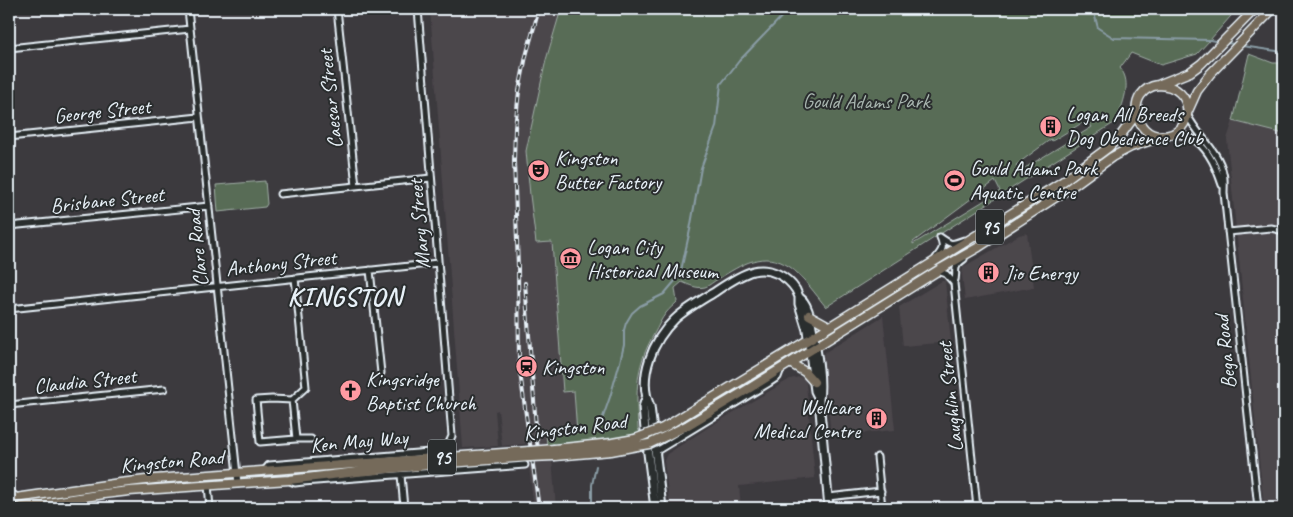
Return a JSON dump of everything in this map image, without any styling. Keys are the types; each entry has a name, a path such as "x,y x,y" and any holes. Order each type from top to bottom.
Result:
{"main road":[{"name":"95","path":"1136,111 1142,92 1147,88 1190,72 1201,64 1254,9"},
{"path":"1174,134 1184,125 1197,91 1210,74 1273,9"},
{"path":"1158,85 1167,85 1177,89 1185,99 1188,114"},
{"path":"1136,111 1137,118 1142,126 1150,134 1161,137"},
{"name":"Kingston Road","path":"9,499 120,483 185,477 554,452 611,451 636,442 684,417 1062,182 1109,147 1121,135 1136,111"},
{"name":"95","path":"1161,137 1174,134"},
{"name":"Kingston Road","path":"636,442 649,444 707,413 1068,190 1112,157 1131,147 1161,137"},
{"path":"809,315 830,326"},
{"path":"790,363 805,372 814,382"},
{"name":"Kingston Road","path":"16,508 104,494 289,480 529,454"},
{"path":"185,477 191,480 204,479 208,485"}],"street":[{"name":"Clare Road","path":"188,9 238,484"},
{"name":"Caesar Street","path":"337,9 356,186"},
{"name":"Mary Street","path":"418,9 452,436"},
{"path":"9,48 190,29"},
{"name":"Bega Road","path":"1188,114 1194,128 1208,143 1218,158 1223,173 1258,508"},
{"name":"George Street","path":"9,137 200,117"},
{"name":"Bega Road","path":"1174,134 1188,136 1204,148 1213,162 1224,193"},
{"path":"280,194 431,178"},
{"name":"Brisbane Street","path":"9,226 209,206"},
{"path":"1228,232 1271,228 1284,231"},
{"path":"932,262 942,250 943,246 940,237 952,244 979,234"},
{"name":"Laughlin Street","path":"976,248 958,263 954,283 977,508"},
{"name":"Anthony Street","path":"9,309 438,263"},
{"path":"370,270 381,373"},
{"path":"655,508 643,407 646,398 647,372 656,344 671,324 694,305 741,276 761,270 772,271 793,286 804,302 809,315 820,390 819,400 829,508"},
{"path":"937,271 946,274 954,283"},
{"path":"295,278 306,387 292,400 256,400 260,442 311,439"},
{"path":"799,297 799,304 811,338"},
{"path":"813,349 815,391 819,400"},
{"name":"Kingston Road","path":"655,452 778,377 781,368"},
{"name":"Claudia Street","path":"9,406 164,389"},
{"path":"646,398 650,406 662,508"},
{"path":"292,400 296,439"},
{"name":"Ken May Way","path":"264,471 269,465 442,451 447,447 452,436"},
{"path":"877,457 882,508"},
{"name":"Kingston Road","path":"289,480 295,483 524,465"},
{"path":"401,475 404,508"},
{"path":"208,485 210,508"},
{"path":"9,488 12,494 19,498"},
{"path":"828,497 881,491"}],"shaded area":[{"path":"430,9 561,9 546,60 526,151 537,243 552,242 563,392 574,391 577,434 546,434 547,446 532,447 525,439 525,444 502,446 498,410 495,411 498,446 463,448"},
{"path":"1233,121 1284,134 1284,508 1264,508 1227,139"},
{"path":"1027,233 1034,287 965,300 963,267 1019,235"},
{"path":"945,281 951,342 903,346 899,307"},
{"path":"883,316 895,430 831,436 824,353"},
{"path":"804,378 806,384 815,478 739,486 741,507 670,508 664,461 667,454 790,379"},
{"path":"552,460 556,508 534,508 529,467 533,462"}],"green space":[{"name":"Gould Adams Park","path":"561,9 1237,9 1197,54 1161,65 1131,53 1120,68 1126,80 1126,87 1124,101 1117,121 826,307 795,271 771,259 761,259 744,264 705,287 696,287 682,282 675,288 677,302 661,320 643,357 637,391 638,428 640,433 606,440 547,446 546,434 577,433 574,391 563,392 552,242 536,243 526,151 546,60","holes":["1087,120 1092,127 1020,171 1016,165 1051,139 1052,141","995,181 1000,191 913,244 913,242"]},
{"path":"1249,54 1273,63 1284,63 1284,134 1233,121"},
{"path":"265,181 267,204 265,207 218,212 216,185"}],"waterway":[{"path":"603,417 620,362 626,323 632,313 640,306 664,294 680,275 701,168 716,127 721,84 739,61 789,9"},
{"path":"1093,9 1098,28 1114,38 1210,40 1220,42"},
{"path":"1225,43 1235,44"},
{"path":"1242,46 1284,52"},
{"path":"592,508 592,485 596,466"}],"railway":[{"path":"539,9 519,91 514,161 519,365 539,508"},
{"path":"525,283 538,453"}],"place":[{"name":"Logan All Breeds Dog Obedience Club","path":"1050,126"},
{"name":"Kingston Butter Factory","path":"539,170"},
{"name":"Gould Adams Park Aquatic Centre","path":"954,180"},
{"name":"Logan City Historical Museum","path":"571,259"},
{"name":"Jio Energy","path":"989,273"},
{"name":"Kingston","path":"526,367"},
{"name":"Kingsridge Baptist Church","path":"350,391"},
{"name":"Wellcare Medical Centre","path":"876,419"}],"district":[{"name":"KINGSTON","path":"345,296"}]}
